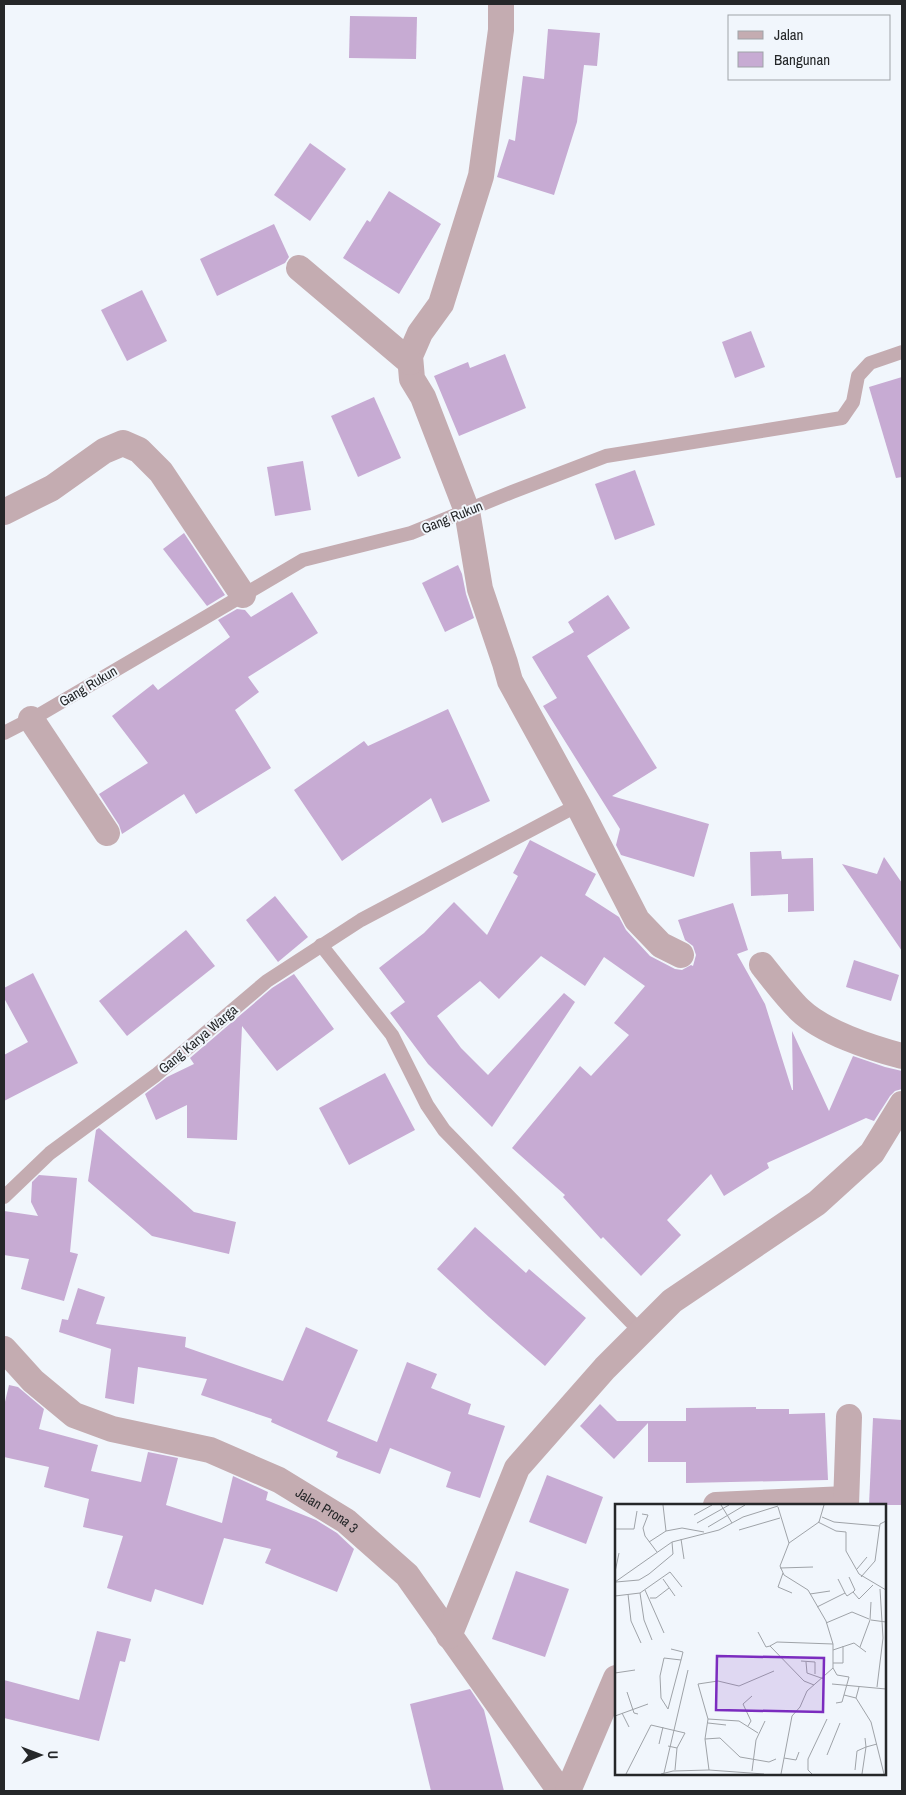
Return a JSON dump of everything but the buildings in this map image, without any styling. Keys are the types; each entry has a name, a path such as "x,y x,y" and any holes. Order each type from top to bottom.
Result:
{"street":[{"path":"501,4 501,30 481,176 441,304 420,332 410,356 412,379 423,397 467,510 480,589 510,681 578,805 637,920 661,945 681,955"},
{"path":"299,268 410,362"},
{"path":"4,512 52,488 104,451 123,443 139,450 161,472 243,595"},
{"path":"31,719 107,833"},
{"path":"762,965 800,1010 819,1024 836,1033 902,1056"},
{"path":"449,1636 517,1468 605,1368 672,1301 817,1203 872,1153 902,1104"},
{"name":"Jalan Prona 3","path":"4,1348 33,1381 74,1415 112,1429 210,1450 279,1480 346,1521 408,1575 449,1636 560,1791"},
{"path":"759,1504 846,1502 849,1417"},
{"path":"568,1791 615,1680"}],"lane":[{"name":"Gang Rukun","path":"4,733 303,560 411,533 606,456 842,418 853,402 858,376 870,363 902,352"},
{"name":"Gang Karya Warga","path":"4,1197 50,1153 156,1075 267,981 361,920 578,805"},
{"path":"322,945 392,1035 427,1105 444,1130 641,1332"}]}
